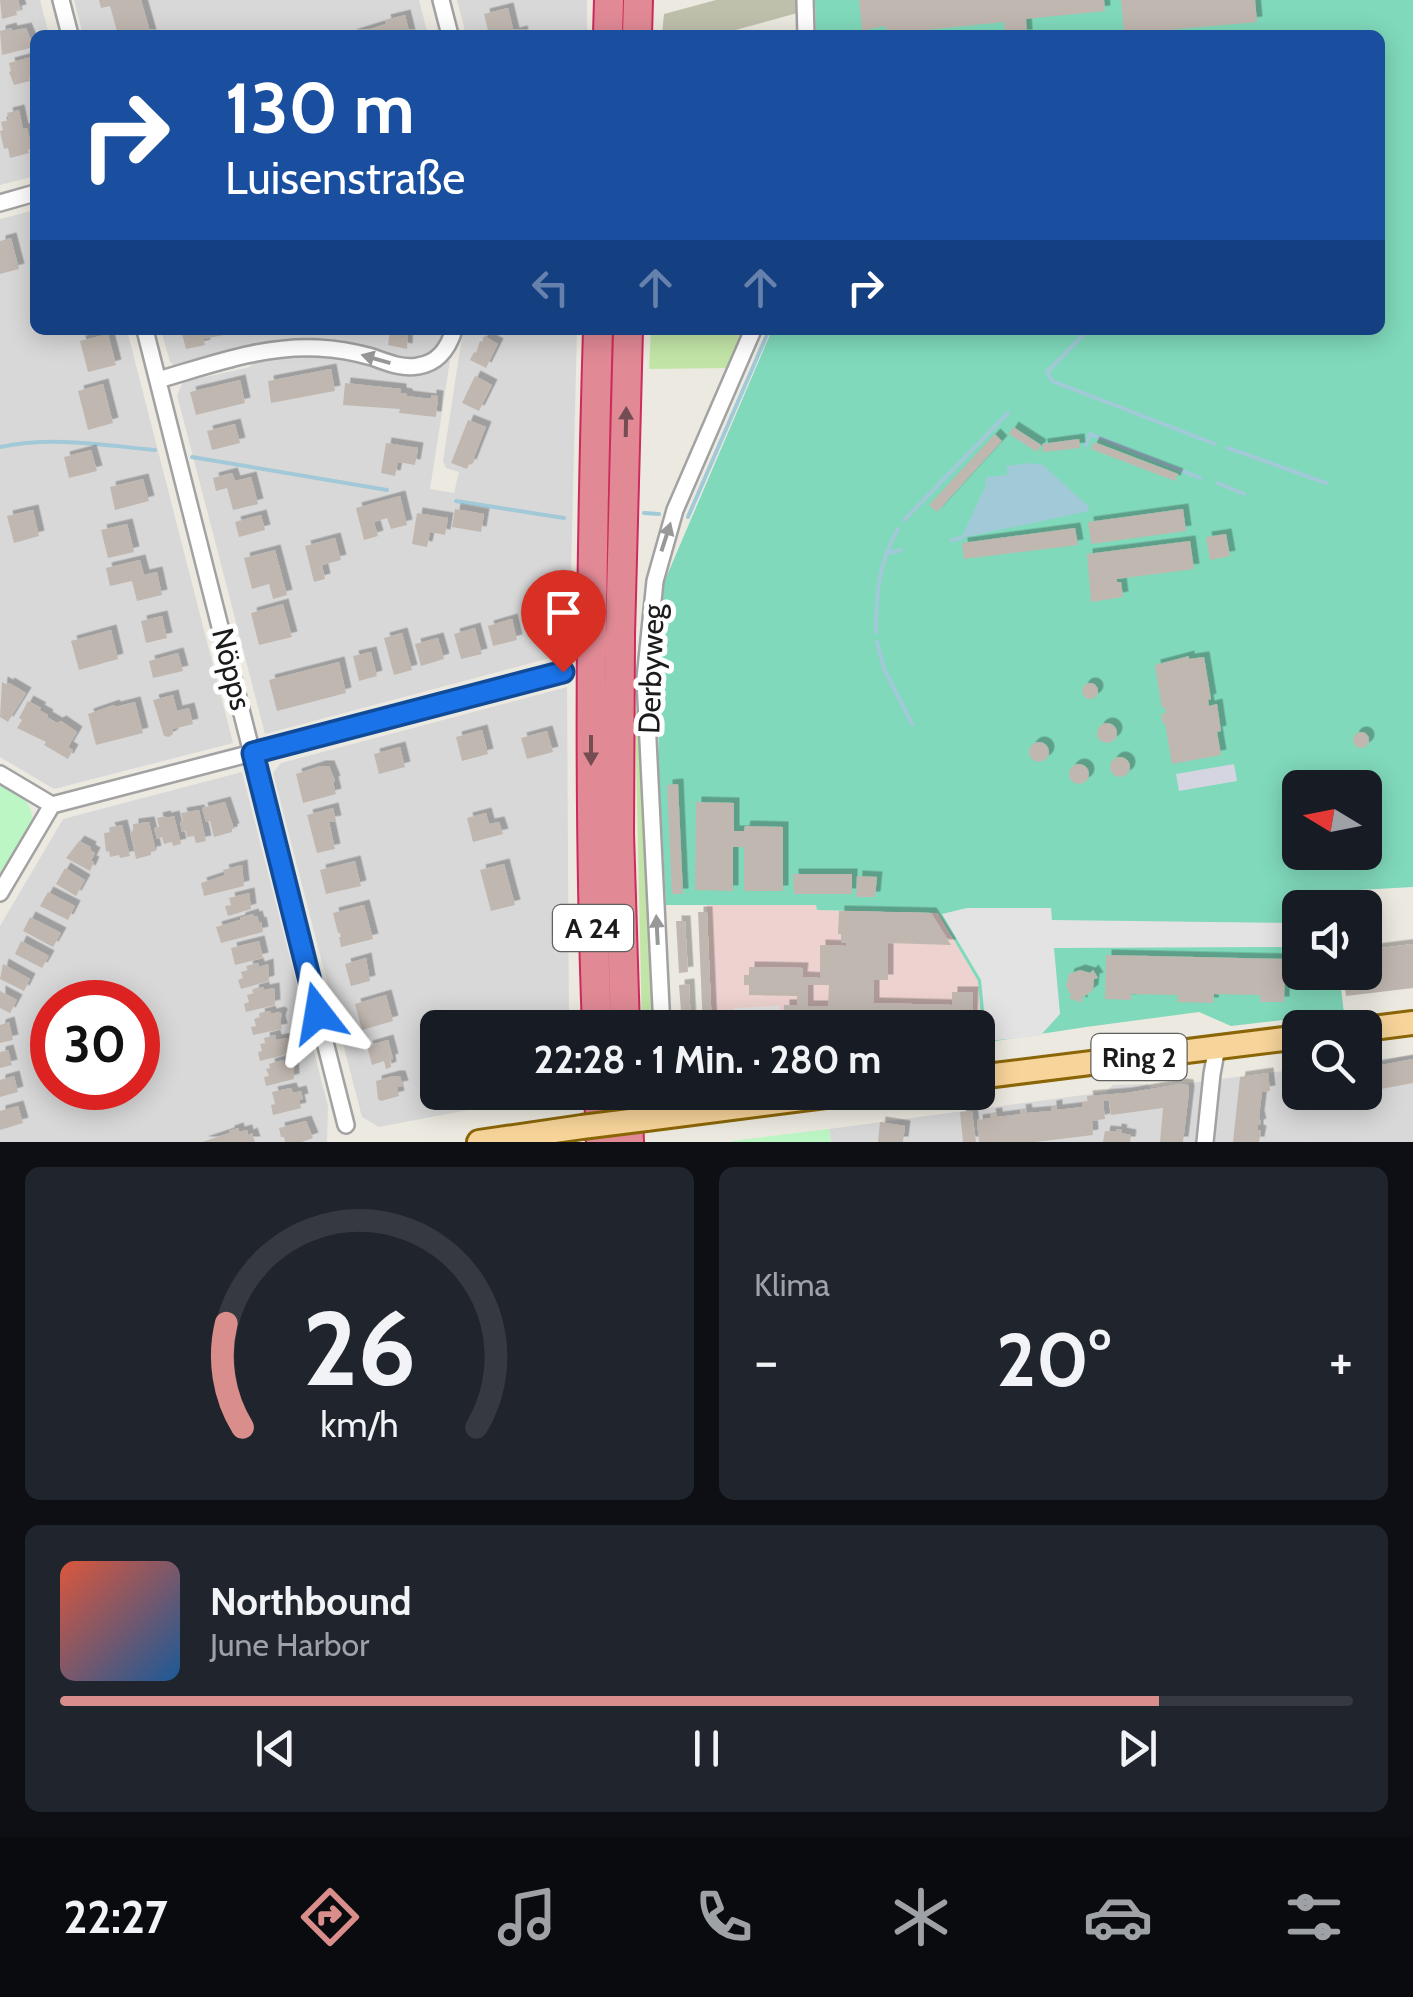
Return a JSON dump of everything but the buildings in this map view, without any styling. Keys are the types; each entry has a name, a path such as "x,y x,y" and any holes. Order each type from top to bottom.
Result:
{"highway":[{"path":"608,30 609,0"},
{"path":"637,30 638,0"},
{"name":"A 24","path":"596,1010 590,790 598,335"},
{"name":"A 24","path":"624,1010 619,834 620,634 628,335"},
{"path":"628,1110 629,1142"}],"main road":[{"path":"1382,1027 1413,1023"},
{"name":"Ring 2","path":"995,1076 1282,1039"},
{"path":"479,1142 591,1134 646,1119 660,1110"}],"street":[{"path":"61,0 69,30"},
{"path":"441,0 449,30"},
{"path":"805,0 806,30"},
{"path":"0,202 30,195"},
{"name":"Nöpps","path":"147,335 346,1125"},
{"path":"158,380 290,348 342,350 397,365 422,366 446,350 452,335"},
{"name":"Derbyweg","path":"661,1010 645,679 655,581 675,510 751,335"},
{"path":"0,893 52,805 563,672"},
{"path":"0,774 52,805"},
{"path":"1205,1142 1218,1047"}],"shaded area":[{"path":"0,0 40,0 48,30 30,30 30,177 0,185"},
{"path":"74,0 419,0 427,30 82,30"},
{"path":"457,0 587,0 587,30 465,30"},
{"path":"716,0 801,0 801,12 735,30 662,30 664,14"},
{"path":"30,211 30,335 128,335 233,743 54,789 0,757 0,219"},
{"path":"162,335 442,335 437,348 426,357 410,359 339,341 308,339 259,344 175,366 170,362"},
{"path":"462,335 577,335 569,653 265,734 177,395 183,382 286,357 363,364 402,375 422,375 450,360 430,489 454,493 459,472 446,468 443,461"},
{"path":"567,687 569,1010 420,1010 420,1110 468,1110 379,1127 362,1117 273,773 281,763"},
{"path":"1234,764 1237,781 1179,791 1176,774"},
{"path":"242,772 328,1106 327,1142 0,1142 0,926 63,819"},
{"path":"707,904 816,905 818,910 938,913 978,981 980,1010 711,1010"},
{"path":"967,908 1051,908 1052,920 1282,923 1282,947 1054,948 1060,1014 1040,1036 995,1040 995,1010 984,1010 981,980 942,914"},
{"path":"780,1006 780,1010 734,1010"},
{"path":"1413,1055 1413,1142 831,1142 829,1129 995,1110 995,1107 1106,1092 1113,1085 1148,1084 1150,1088 1282,1071 1282,1110 1382,1110 1382,1059"}],"green space":[{"path":"815,0 1413,0 1413,887 1282,890 1282,990 1341,990 1344,1010 1282,1010 1282,1020 1231,1026 1199,1012 995,1041 995,1010 980,1010 978,981 938,913 817,910 816,905 666,905 658,761 662,587 770,335 1385,335 1385,30 816,30"},
{"path":"651,335 744,335 731,368 649,369"},
{"path":"641,708 658,1010 642,1010 635,711"},
{"path":"0,781 27,803 33,824 0,884"},
{"path":"829,1129 831,1142 731,1141"}],"water":[{"path":"1043,465 1089,511 961,538 986,477 1007,475 1007,466"}],"waterway":[{"path":"688,517 767,335"},
{"path":"1083,335 1047,372 1052,381 1215,444"},
{"path":"904,520 1008,413"},
{"path":"1086,445 1090,434 1200,478"},
{"path":"0,447 58,442 155,450"},
{"path":"1228,448 1326,483"},
{"path":"192,457 387,490"},
{"path":"1218,483 1244,494"},
{"path":"456,501 564,518"},
{"path":"644,513 659,514"},
{"path":"876,632 880,578 898,529"},
{"path":"952,540 961,538"},
{"path":"886,554 901,550"},
{"path":"877,642 884,669 912,724"}],"route":[{"path":"318,1013 253,753 563,672"}]}
